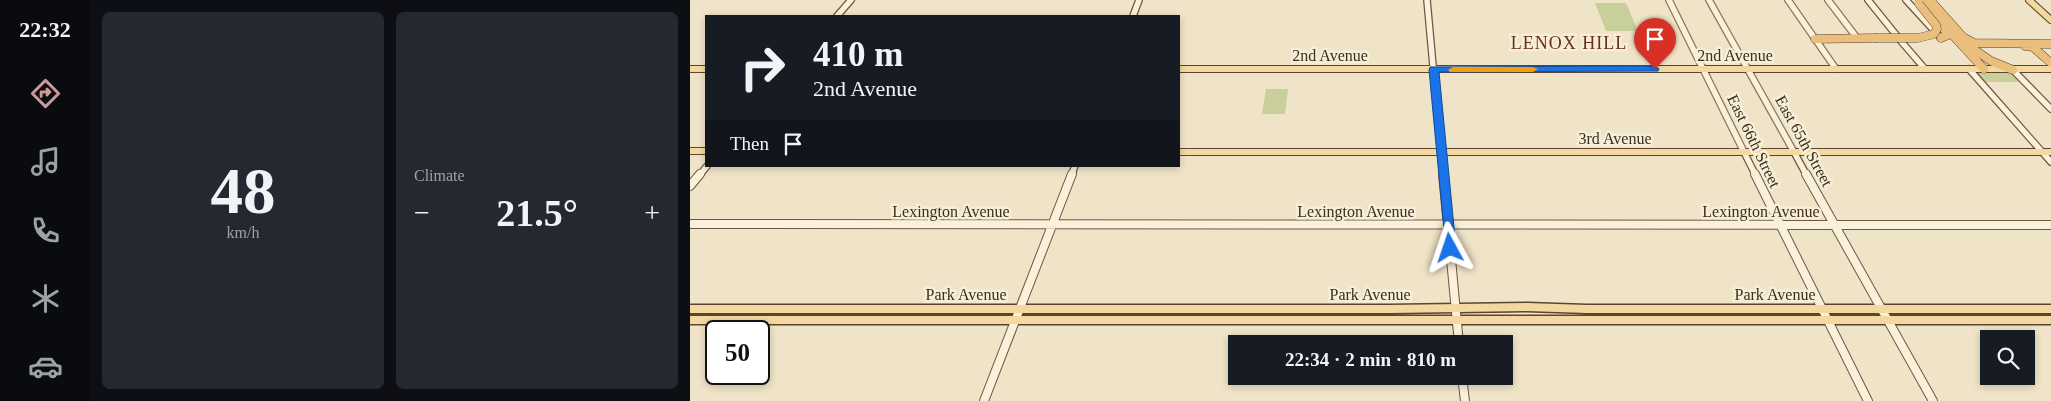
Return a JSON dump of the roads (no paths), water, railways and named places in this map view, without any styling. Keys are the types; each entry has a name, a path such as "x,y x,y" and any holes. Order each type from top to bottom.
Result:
{"highway":[{"path":"1815,39 1918,38 1929,36 1935,32 1937,27 1923,1"},
{"path":"1923,1 1946,33 1946,37 1941,38"},
{"path":"1923,1 1957,40 1986,69 1995,66 1991,61"},
{"path":"1923,1 1966,39 1979,45 2051,44"},
{"path":"1923,1 1962,41 1991,61 2013,70"},
{"path":"1957,40 1960,50 1972,64 1970,70"},
{"path":"2008,44 2033,47 2051,63"}],"main road":[{"path":"838,15 851,0"},
{"path":"1133,15 1139,0"},
{"path":"1427,0 1458,335"},
{"path":"1868,0 1925,69"},
{"path":"1906,0 1941,38"},
{"path":"2029,0 2051,20"},
{"path":"1930,38 1941,38"},
{"path":"690,69 705,69"},
{"name":"2nd Avenue","path":"1180,70 2051,69"},
{"path":"1970,70 2051,162"},
{"path":"2013,70 2051,109"},
{"path":"690,151 705,151"},
{"name":"3rd Avenue","path":"1180,152 2051,152"},
{"name":"East 66th Street","path":"1744,152 1868,401"},
{"name":"East 65th Street","path":"1794,152 1933,401"},
{"path":"690,186 706,167"},
{"path":"984,401 1075,167"},
{"name":"Lexington Avenue","path":"690,224 2051,225"},
{"name":"Park Avenue","path":"690,309 2051,309"},
{"name":"Park Avenue","path":"690,320 2051,320"},
{"path":"1463,385 1465,401"}],"street":[{"name":"East 66th Street","path":"1669,0 1744,152"},
{"name":"East 65th Street","path":"1709,0 1794,152"},
{"path":"1788,0 1836,69"},
{"path":"1828,0 1857,38"}],"district":[{"name":"LENOX HILL","path":"1569,43"}]}
